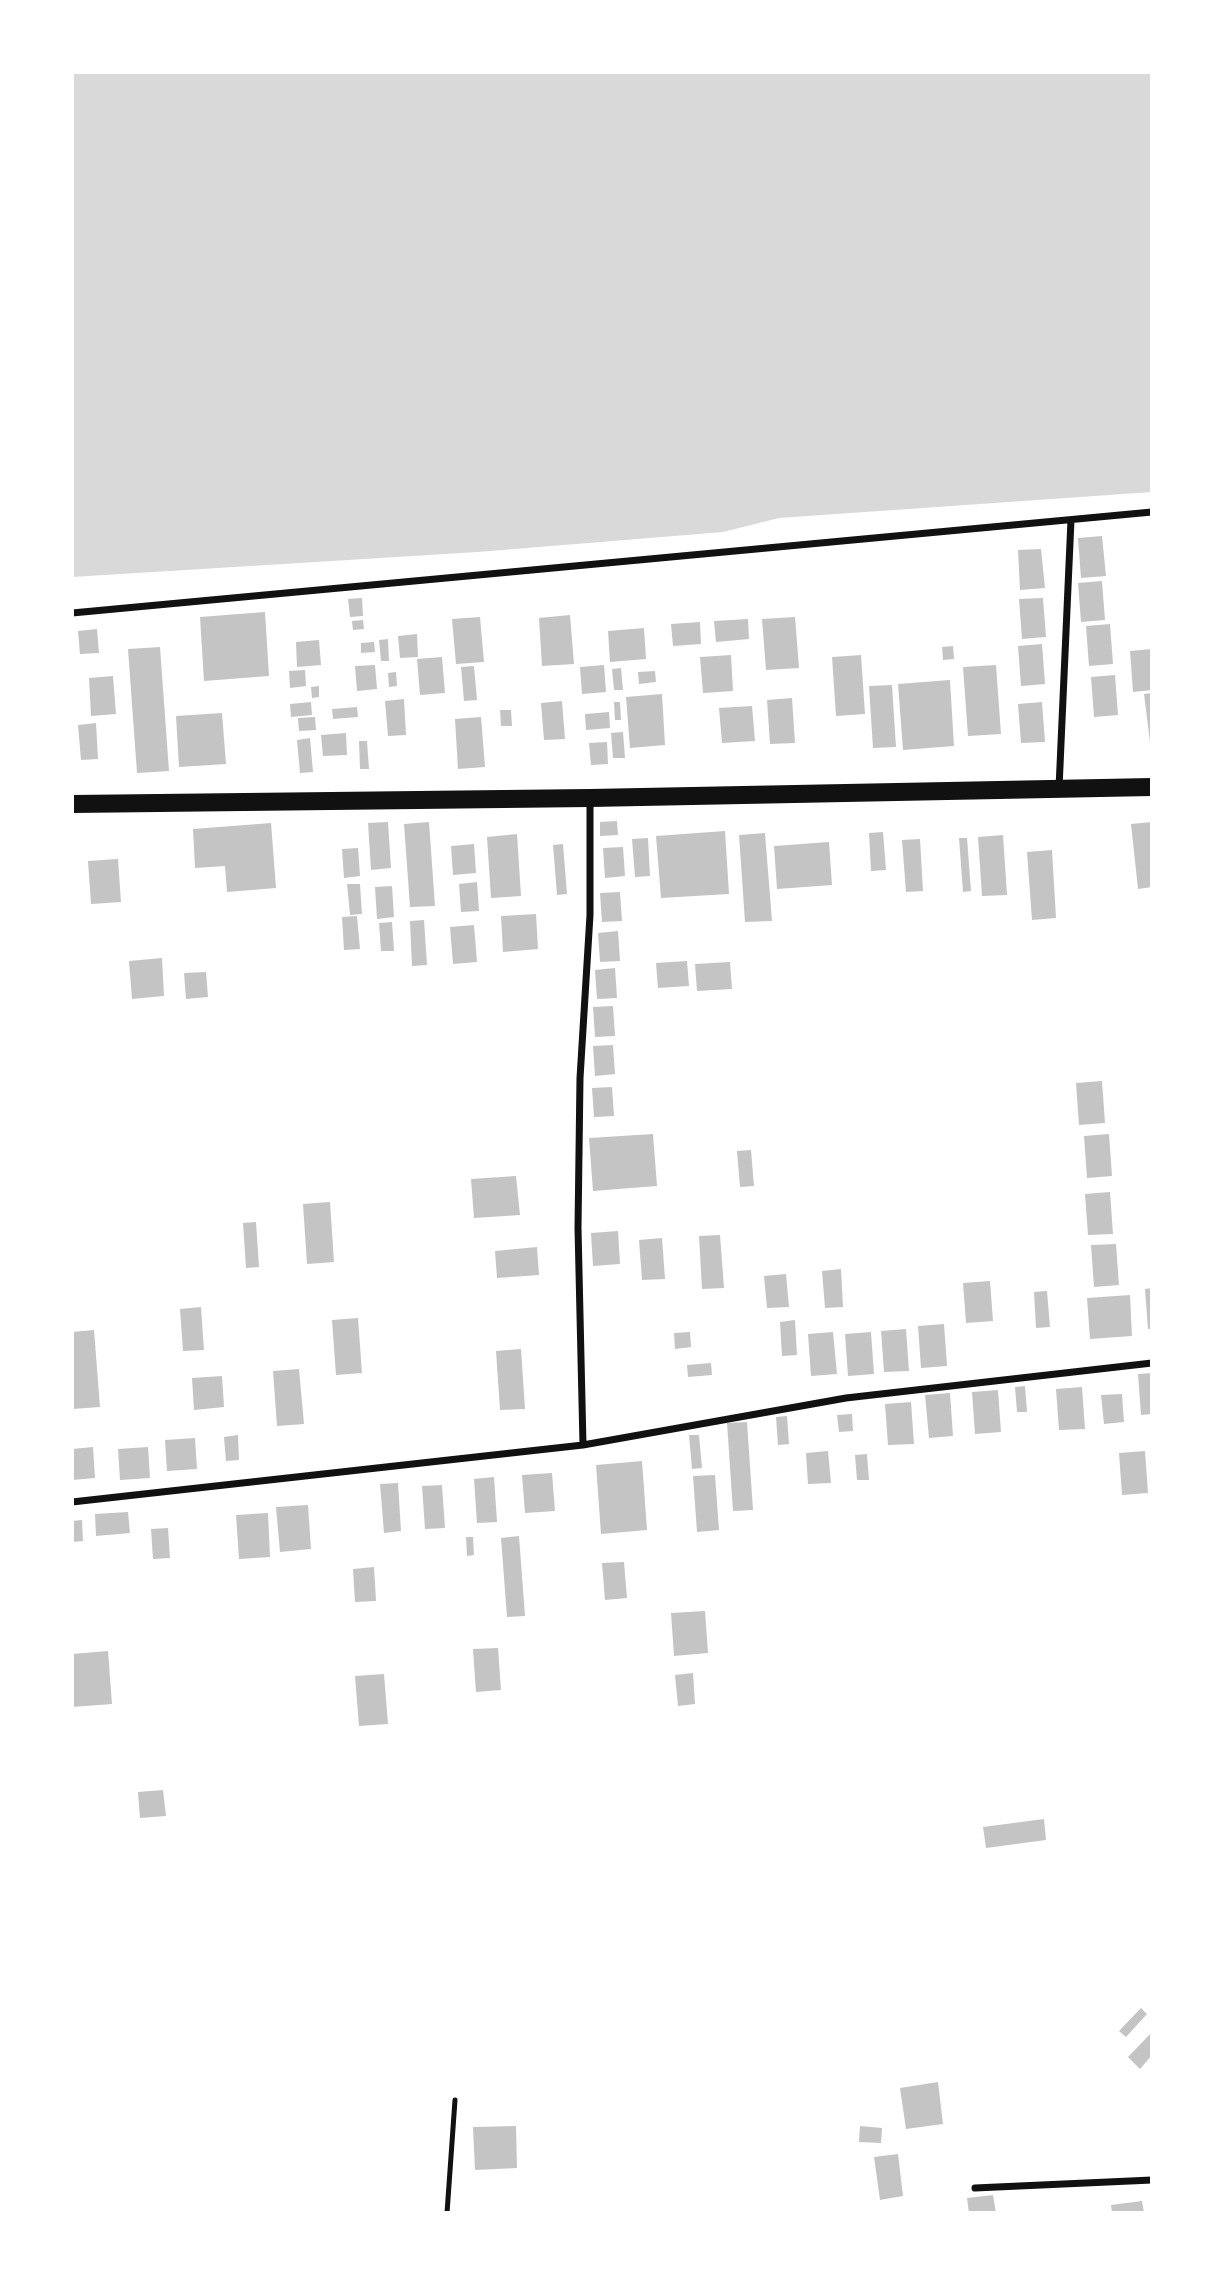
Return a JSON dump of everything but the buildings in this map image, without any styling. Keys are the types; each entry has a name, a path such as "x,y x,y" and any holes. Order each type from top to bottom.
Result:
{"main road":[{"path":"72,804 590,798 1152,787"}],"street":[{"path":"72,613 1152,512"},
{"path":"1059,789 1071,520"},
{"path":"583,1444 578,1228 579,1092 590,915 590,798"},
{"path":"72,1502 583,1444 846,1398 1152,1363"},
{"path":"975,2188 1152,2180"}],"lane":[{"path":"447,2213 455,2100"}],"shaded area":[{"path":"72,72 1152,72 1152,492 779,518 723,532 478,552 72,577"}]}
